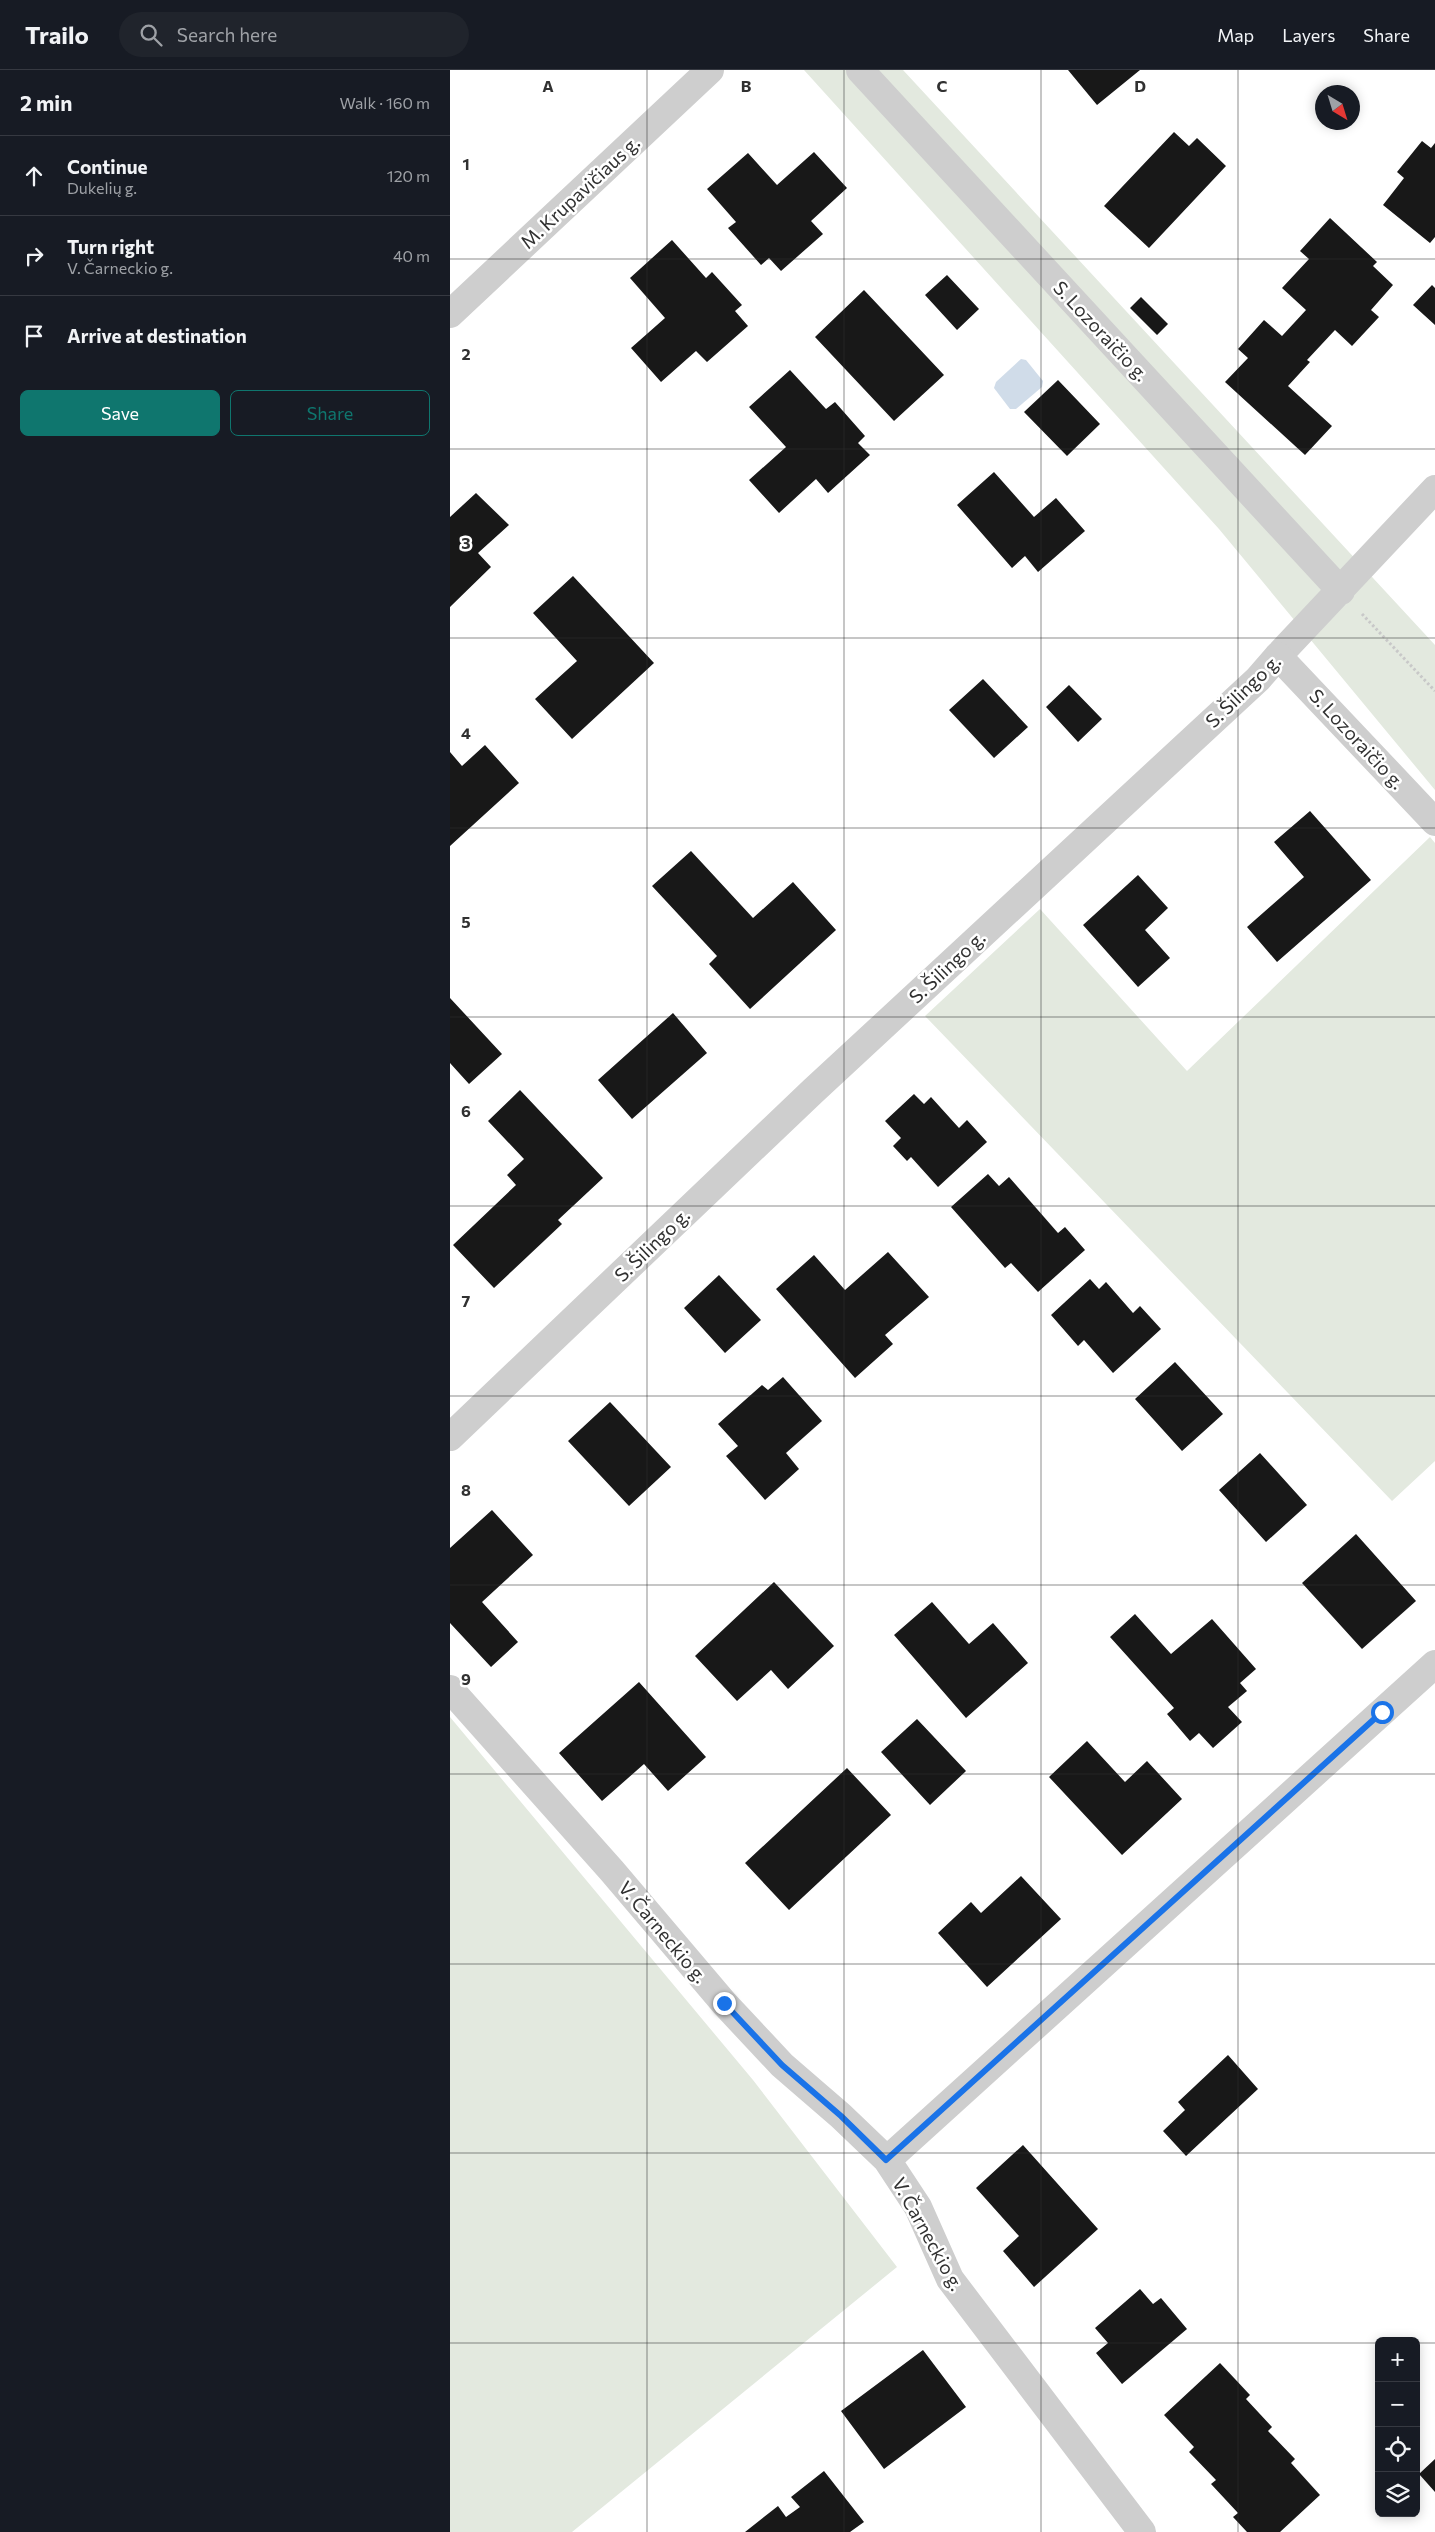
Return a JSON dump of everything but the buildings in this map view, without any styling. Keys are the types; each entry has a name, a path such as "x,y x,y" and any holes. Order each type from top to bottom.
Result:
{"street":[{"name":"M. Krupavičiaus g.","path":"450,314 710,70"},
{"name":"S. Lozoraičio g.","path":"860,70 1341,591"},
{"name":"S. Šilingo g.","path":"450,1437 813,1091 1258,679 1435,489"},
{"name":"S. Lozoraičio g.","path":"1278,656 1435,822"},
{"path":"886,2160 1435,1664"},
{"name":"V. Čarneckio g.","path":"450,1689 612,1871 724,2003 782,2065 841,2116 886,2160 918,2206 950,2279 1142,2532"}],"path":[{"path":"1341,591 1435,691"}],"shaded area":[{"path":"804,70 903,70 1435,645 1435,790 1219,529"},
{"path":"1021,359 1026,360 1043,381 1042,387 1016,409 1010,409 994,388 996,382"},
{"path":"1430,837 1435,843 1435,1461 1392,1501 925,1016 1040,909 1187,1071"},
{"path":"450,1717 753,2080 897,2267 572,2532 450,2532"}],"route":[{"path":"724,2003 782,2065 841,2116 886,2160 1382,1712"}]}
